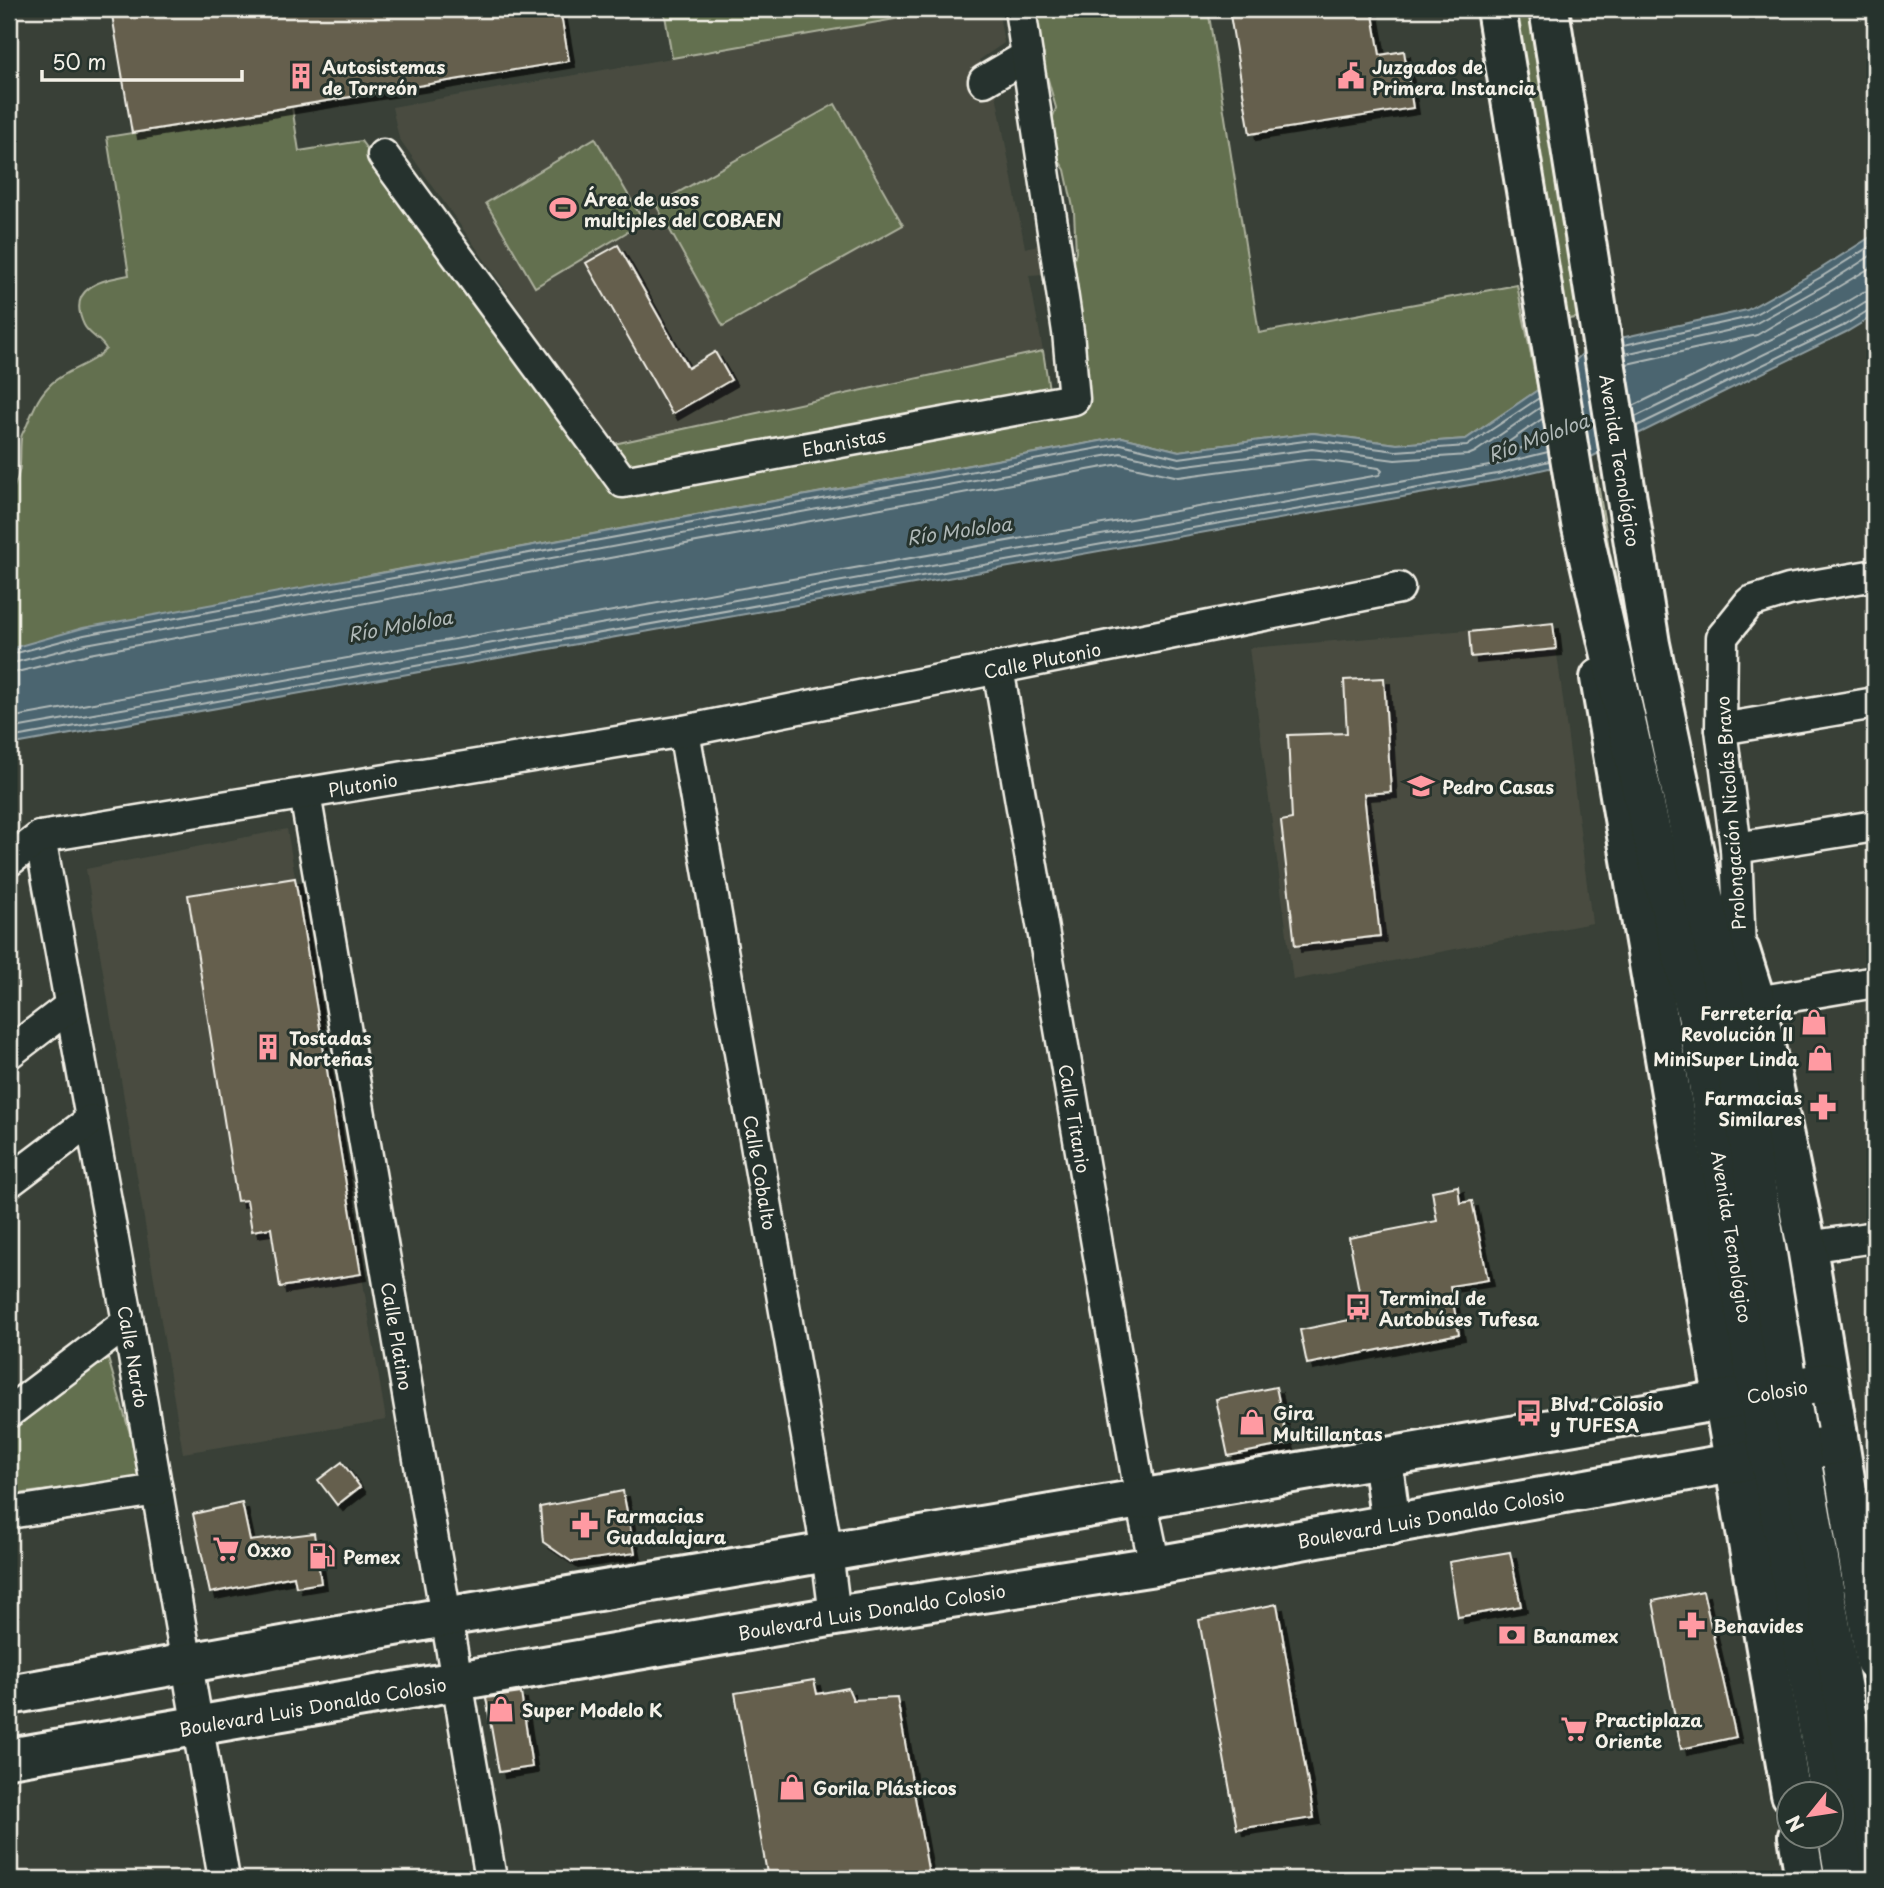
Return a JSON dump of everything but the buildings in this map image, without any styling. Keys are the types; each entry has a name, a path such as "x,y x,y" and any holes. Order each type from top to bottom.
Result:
{"main road":[{"name":"Avenida Tecnológico","path":"1496,9 1581,523 1650,827 1697,1015 1757,1394 1827,1780"},
{"name":"Avenida Tecnológico","path":"1549,9 1650,644 1727,1008 1757,1394 1768,1457 1875,1877"},
{"name":"Avenida Tecnológico","path":"1707,910 1740,951 1756,1002 1807,1247 1875,1660"},
{"name":"Colosio","path":"1757,1394 1828,1382"},
{"path":"9,1695 446,1617 1757,1394"},
{"path":"1768,1457 1839,1444"},
{"name":"Avenida Tecnológico","path":"1768,1457 1790,1780"},
{"name":"Boulevard Luis Donaldo Colosio","path":"9,1758 835,1616 1155,1566 1768,1457"},
{"path":"1382,1458 1391,1525"},
{"path":"1800,1850 1805,1879"},
{"path":"1840,1850 1845,1879"}],"street":[{"name":"Ebanistas","path":"383,155 623,482 1074,399 1068,332 1020,9"},
{"path":"984,81 1027,56"},
{"name":"Prolongación Nicolás Bravo","path":"1740,951 1735,848 1721,729 1722,637 1750,602 1789,590 1875,575"},
{"name":"Calle Plutonio","path":"684,731 1399,588"},
{"name":"Calle Titanio","path":"998,668 1141,1500 1155,1566"},
{"path":"1721,729 1875,703"},
{"name":"Plutonio","path":"40,837 684,731"},
{"name":"Calle Cobalto","path":"684,731 827,1552 835,1616"},
{"name":"Calle Platino","path":"305,794 491,1879"},
{"path":"1735,848 1875,826"},
{"path":"9,861 40,837"},
{"name":"Calle Nardo","path":"40,837 128,1322 224,1879"},
{"path":"1756,1002 1875,982"},
{"path":"9,1053 70,1006"},
{"path":"9,1182 92,1120"},
{"path":"1807,1247 1875,1237"},
{"path":"9,1412 128,1322"},
{"path":"9,1513 157,1490"}],"shaded area":[{"path":"952,9 998,9 1004,43 979,60 996,94 1025,248 1038,245 1045,274 1029,275 1043,351 614,444 399,138 392,107"},
{"name":"Pedro Casas","path":"1553,623 1592,923 1293,980 1249,648"},
{"path":"287,829 386,1420 183,1453 86,869"}],"green space":[{"path":"664,9 952,9 672,58"},
{"path":"1034,9 1208,9 1259,333 1517,285 1538,390 1466,439 1397,444 1313,433 1179,451 1122,437 385,572 9,650 9,488 14,487 19,474 22,435 47,388 106,349 84,325 80,312 83,294 98,283 129,275 107,137 292,107 299,151 361,141 609,478 1074,399 1071,272 1076,252 1074,212 1065,170 1056,156 1051,122 1056,108 1038,44 1038,25"},
{"path":"1511,9 1529,9 1580,317 1564,320"},
{"path":"835,104 903,225 723,326 656,205"},
{"name":"Área de usos multiples del COBAEN","path":"595,138 644,222 535,287 486,203"},
{"path":"1043,351 1050,396 635,476 614,444"},
{"path":"1597,478 1610,554 1680,828 1604,554 1589,479"},
{"path":"105,1348 143,1478 9,1495 9,1422"}],"water":[{"name":"Río Mololoa","path":"1875,234 1875,315 1848,331 1587,459 1498,480 9,745 9,649 83,628 1122,437 1179,451 1313,433 1397,444 1466,439 1564,372 1582,354 1616,339 1747,310 1817,271"}],"place":[{"name":"Autosistemas de Torreón","path":"301,76"},
{"name":"Juzgados de Primera Instancia","path":"1351,76"},
{"name":"Área de usos multiples del COBAEN","path":"563,208"},
{"name":"Pedro Casas","path":"1421,786"},
{"name":"Ferretería Revolución II","path":"1814,1022"},
{"name":"Tostadas Norteñas","path":"268,1047"},
{"name":"MiniSuper Linda","path":"1820,1058"},
{"name":"Farmacias Similares","path":"1823,1107"},
{"name":"Terminal de Autobúses Tufesa","path":"1358,1307"},
{"name":"Blvd. Colosio y TUFESA","path":"1529,1413"},
{"name":"Gira Multillantas","path":"1252,1422"},
{"name":"Farmacias Guadalajara","path":"585,1525"},
{"name":"Oxxo","path":"226,1549"},
{"name":"Pemex","path":"322,1556"},
{"name":"Benavides","path":"1692,1625"},
{"name":"Banamex","path":"1512,1635"},
{"name":"Super Modelo K","path":"501,1709"},
{"name":"Practiplaza Oriente","path":"1574,1729"},
{"name":"Gorila Plásticos","path":"792,1787"}]}
